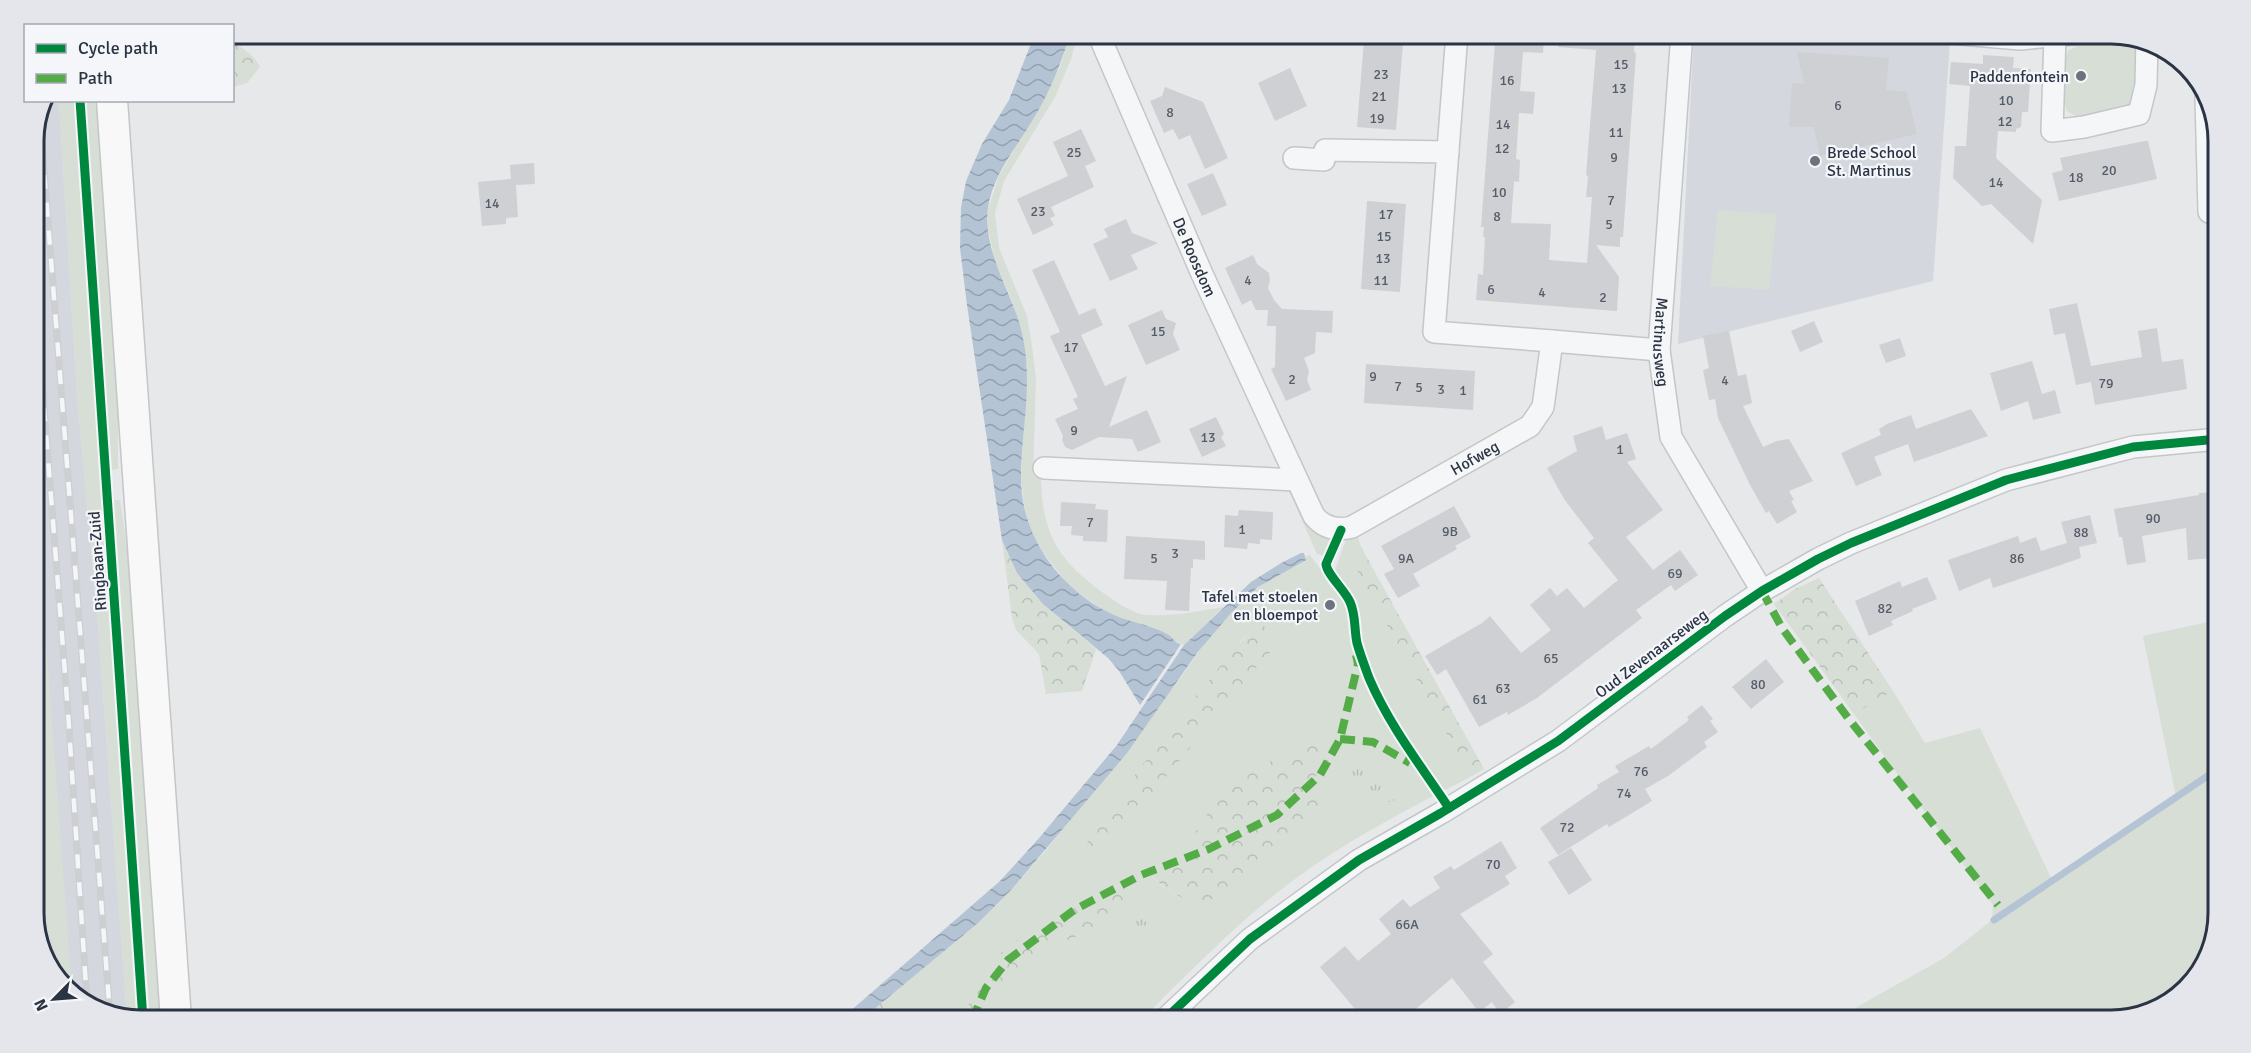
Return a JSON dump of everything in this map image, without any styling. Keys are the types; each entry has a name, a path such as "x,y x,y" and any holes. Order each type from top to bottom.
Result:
{"street":[{"name":"De Roosdom","path":"1103,44 1198,265 1296,480 1314,516 1320,523 1341,530"},
{"path":"1456,44 1434,332 1659,350"},
{"name":"Martinusweg","path":"1681,44 1659,350 1671,437 1762,591"},
{"path":"2055,44 2052,131 2084,127 2139,114 2145,85 2147,51"},
{"path":"112,102 175,1010"},
{"path":"1294,158 1324,160 1325,150 1448,152"},
{"name":"Hofweg","path":"1341,530 1360,522 1530,426 1543,406 1552,341"},
{"name":"Oud Zevenaarseweg","path":"1175,1010 1250,939 1359,860 1558,741 1762,591 1818,559 1851,543 2006,480 2133,447 2207,440"},
{"path":"1044,468 1296,480"}],"shaded area":[{"name":"Brede School St. Martinus","path":"1693,44 1950,44 1933,281 1678,344"},
{"path":"52,102 59,102 77,395 97,613 126,1009 103,1002 84,992 84,969 62,969 53,956 45,932 44,134"}],"green space":[{"path":"234,44 252,56 260,67 247,83 234,87"},
{"path":"1067,44 1075,44 1055,97 1004,181 995,213 999,248 1027,316 1032,346 1036,380 1033,472 1041,473 1044,512 1055,543 1075,570 1106,595 1131,610 1146,615 1175,614 1224,607 1184,645 1108,613 1070,587 1038,546 1024,504 1021,479 1027,367 1023,338 1011,298 995,261 988,229 988,210 998,178 1060,67"},
{"path":"2080,45 2130,45 2140,48 2133,103 2125,109 2083,120 2067,111 2065,106 2065,58 2069,50"},
{"path":"59,102 75,102 138,1010 126,1009 97,613 77,395"},
{"path":"85,102 99,102 118,381 118,469 112,470"},
{"path":"1718,210 1777,214 1769,290 1710,286"},
{"path":"1289,491 1293,492 1333,534 1325,556 1317,554"},
{"path":"114,500 120,500 133,587 163,1010 149,1010"},
{"path":"1356,533 1361,547 1353,563 1470,777 1371,830 1300,875 1242,922 1151,1010 979,1010 982,984 963,1010 897,1010 882,1002 978,923 1012,889 1044,853 1185,672 1200,649 1238,605 1265,582 1309,554 1333,585 1334,573 1347,537","holes":["1260,621 1256,667 1247,678 1239,643","1342,744 1314,777 1320,796 1214,899 1179,896 1166,889 1151,876 1190,863","1120,884 1103,924 1053,947 1016,978 1049,917"]},
{"path":"1002,540 1017,573 1043,604 1096,649 1082,691 1046,694 1039,654 1016,630 1012,618"},
{"path":"1361,547 1484,769 1470,777 1353,563"},
{"path":"1819,578 1893,691 1854,714 1774,604 1795,589"},
{"path":"44,615 71,969 62,969 53,956 45,932"},
{"path":"1260,621 1278,644 1247,678 1103,854 1085,846 1158,745 1220,666"},
{"path":"2208,622 2208,913 2206,932 2200,950 2188,972 2154,1000 2130,1008 2111,1010 1853,1010 1944,958 1992,920 1993,905 1854,714 1893,691 1925,743 1980,728 2052,880 2176,797 2143,636"},
{"path":"1320,740 1334,740 1342,743 1315,777 1320,797 1319,809 1303,830 1252,874 1221,895 1202,900 1178,896 1151,875 1190,863 1193,836 1212,807 1245,775 1295,748"},
{"path":"1360,764 1381,772 1391,779 1398,799 1373,803 1351,791 1351,773"},
{"path":"1121,884 1124,897 1118,911 1103,924 1053,947 1016,978 1000,985 983,983 979,1010 963,1010 1003,950 1049,917"},
{"path":"1133,916 1141,916 1147,922 1147,930 1141,936 1133,936 1127,930 1127,922"},
{"path":"882,1002 899,1006 904,1010 873,1010"}],"water":[{"path":"511,44 553,44 540,45"},
{"path":"1031,44 1067,44 1046,96 995,183 988,208 987,225 994,258 1019,322 1026,356 1027,391 1021,478 1023,499 1035,539 1058,574 1073,589 1108,612 1160,631 1181,644 1140,705 1108,658 1043,604 1017,573 1002,540 960,248 961,208 966,181 982,144 1009,100"},
{"path":"1301,553 1304,553 1306,560 1258,587 1231,613 1197,653 1127,753 1012,889 978,923 873,1010 852,1010 1000,881 1117,745 1184,645 1251,582"}],"building":[{"path":"1364,44 1403,44 1396,130 1357,127"},
{"path":"1495,44 1544,44 1543,53 1523,52 1520,91 1535,92 1533,114 1519,113 1516,159 1520,160 1519,182 1514,181 1511,223 1551,224 1549,260 1587,263 1592,197 1586,197 1588,176 1586,175 1596,50 1558,47 1558,44 1634,44 1636,53 1623,237 1620,237 1620,247 1596,245 1619,277 1617,311 1476,300 1478,274 1483,275 1485,237 1483,237 1484,227 1481,227"},
{"path":"1797,52 1889,58 1886,90 1907,92 1917,134 1820,156 1814,127 1789,127 1792,83 1804,84"},
{"path":"1983,55 2014,57 2013,68 2031,69 2028,112 2022,112 2021,127 2016,129 2016,132 1998,131 1996,158 2042,200 2033,244 1991,204 1982,206 1953,178 1955,146 1966,146 1970,86 1949,84 1951,62 1983,64"},
{"path":"1290,68 1307,106 1275,121 1258,83"},
{"path":"1165,87 1203,102 1228,158 1205,169 1190,135 1179,140 1173,129 1164,133 1150,101 1162,96"},
{"path":"1081,129 1096,161 1085,166 1094,187 1051,207 1055,216 1050,218 1054,225 1033,235 1017,199 1068,176 1053,142"},
{"path":"2148,141 2157,179 2059,201 2052,173 2063,170 2060,158"},
{"path":"534,163 535,184 516,185 518,217 506,218 506,224 482,226 478,182 511,179 510,165"},
{"path":"1213,173 1227,205 1202,216 1187,184"},
{"path":"1367,201 1406,204 1400,292 1361,289"},
{"path":"1126,219 1132,233 1158,243 1131,255 1138,269 1110,281 1093,244 1108,237 1104,229"},
{"path":"1253,255 1257,264 1269,273 1268,288 1282,309 1333,311 1332,333 1316,332 1315,353 1304,358 1309,371 1307,380 1311,390 1286,401 1271,369 1275,367 1276,326 1267,326 1268,310 1256,310 1251,300 1242,305 1225,268"},
{"path":"1054,260 1079,315 1095,308 1103,325 1081,335 1105,386 1127,376 1109,427 1147,410 1161,442 1138,452 1132,439 1099,437 1072,450 1065,447 1063,436 1055,419 1078,409 1073,399 1078,397 1050,336 1060,332 1032,270"},
{"path":"2077,303 2091,366 2142,357 2138,331 2157,328 2162,362 2183,359 2187,389 2095,405 2091,382 2076,385 2065,333 2054,335 2049,309"},
{"path":"1162,310 1166,319 1176,323 1173,334 1180,350 1146,365 1128,325"},
{"path":"1814,321 1823,342 1800,352 1791,331"},
{"path":"1729,331 1738,376 1746,374 1752,403 1743,406 1763,447 1789,439 1813,481 1789,491 1797,512 1777,524 1769,511 1766,513 1750,485 1718,418 1715,399 1709,400 1703,370 1709,368 1703,336"},
{"path":"1900,338 1906,356 1886,363 1879,345"},
{"path":"2032,361 2042,394 2055,390 2061,413 2033,420 2028,401 2001,411 1990,373"},
{"path":"1366,364 1475,371 1473,410 1364,403"},
{"path":"1971,409 1988,436 1914,462 1908,444 1874,457 1882,475 1856,486 1841,453 1881,435 1879,429 1887,424 1911,415 1916,429"},
{"path":"1216,417 1224,434 1221,437 1226,446 1202,457 1189,429"},
{"path":"1602,426 1606,440 1627,433 1636,459 1627,462 1663,510 1626,537 1653,570 1680,550 1698,575 1675,591 1671,585 1636,610 1642,618 1537,698 1508,715 1507,712 1479,727 1446,669 1437,675 1425,656 1490,616 1521,653 1551,630 1530,605 1550,588 1557,596 1567,588 1584,608 1618,580 1588,543 1594,538 1564,499 1547,468 1577,451 1573,436"},
{"path":"2199,493 2207,493 2208,558 2188,560 2186,528 2142,536 2146,562 2127,565 2114,509 2199,495"},
{"path":"1061,502 1096,504 1095,509 1108,510 1107,542 1083,541 1083,536 1071,535 1072,526 1060,526"},
{"path":"1454,506 1471,537 1455,546 1457,549 1413,574 1420,586 1398,598 1384,574 1394,569 1381,546"},
{"path":"1239,510 1273,512 1272,540 1260,539 1260,544 1248,543 1247,549 1224,547 1225,515 1238,516"},
{"path":"2090,515 2097,543 2079,547 2081,558 1993,588 1990,578 1959,591 1948,560 2018,536 2020,543 2036,537 2041,551 2067,543 2061,522"},
{"path":"1126,536 1205,541 1205,560 1193,559 1189,611 1165,610 1167,581 1124,579"},
{"path":"1927,577 1937,599 1912,609 1913,611 1891,621 1893,625 1869,636 1855,601 1900,581 1902,587"},
{"path":"1766,659 1784,682 1751,709 1732,687"},
{"path":"1702,705 1713,719 1710,721 1718,732 1704,742 1707,747 1668,776 1645,789 1652,801 1609,827 1607,824 1558,855 1540,828 1598,788 1597,785 1619,772 1615,766 1649,746 1651,749 1689,720 1687,717"},
{"path":"1501,841 1517,868 1505,876 1510,884 1460,914 1493,954 1483,962 1515,1002 1505,1010 1497,1010 1492,1002 1482,1010 1477,1010 1452,978 1415,1010 1356,1010 1320,967 1345,946 1358,961 1391,934 1379,919 1403,899 1410,907 1440,888 1433,877 1451,866 1454,870"},
{"path":"1571,848 1592,880 1569,895 1548,862"}],"waterway":[{"path":"1994,920 2208,776"}],"railway":[{"path":"44,170 109,1004"},
{"path":"44,408 68,712 86,993"}],"marked path":[{"path":"1762,591 1782,628 1848,718 1998,905"},
{"path":"976,1010 986,988 1008,960 1074,910 1141,875 1209,849 1277,815 1320,775 1340,739 1358,664 1356,655"},
{"path":"1340,739 1373,742 1410,763"}],"cycle path":[{"name":"Ringbaan-Zuid","path":"80,102 142,1010"},
{"path":"1175,1010 1250,939 1359,860 1558,741 1725,616 1762,591 1818,559 1851,543 2006,480 2133,447 2207,440"},
{"path":"1341,530 1326,564 1329,573 1348,597 1352,607 1357,643 1369,678 1396,729 1449,808"}],"place":[{"name":"Paddenfontein","path":"2081,76"},
{"name":"Brede School St. Martinus","path":"1815,161"},
{"name":"Tafel met stoelen en bloempot","path":"1330,605"}]}
